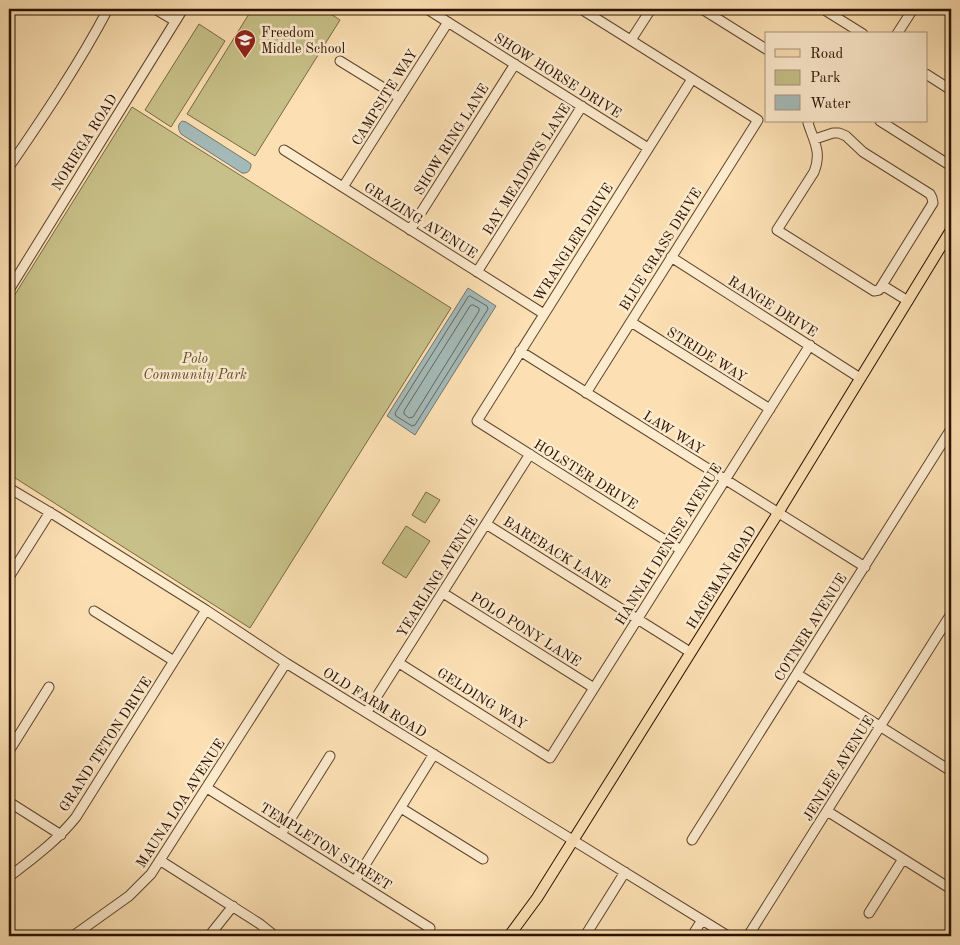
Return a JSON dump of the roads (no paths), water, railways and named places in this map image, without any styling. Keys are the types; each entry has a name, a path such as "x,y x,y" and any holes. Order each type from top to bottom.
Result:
{"main road":[{"name":"HAGEMAN ROAD","path":"509,936 529,910 573,840 951,230"}],"street":[{"path":"9,167 51,105 108,9"},
{"path":"155,9 175,21"},
{"name":"NORIEGA ROAD","path":"9,290 183,9"},
{"name":"SHOW HORSE DRIVE","path":"428,9 648,148"},
{"path":"581,9 692,79"},
{"path":"631,40 651,9"},
{"path":"702,9 765,48"},
{"path":"823,9 859,32"},
{"path":"898,32 913,9"},
{"name":"CAMPSITE WAY","path":"343,187 448,22"},
{"path":"340,61 400,98"},
{"name":"SHOW RING LANE","path":"410,230 515,64"},
{"path":"928,75 951,90"},
{"name":"BLUE GRASS DRIVE","path":"586,393 758,120 692,79"},
{"name":"WRANGLER DRIVE","path":"477,421 692,79"},
{"name":"BAY MEADOWS LANE","path":"477,272 582,106"},
{"path":"808,122 815,139 818,154 817,164 814,172 776,230 874,291 879,290 933,203 932,198 930,194 862,152 846,136 834,132 815,139"},
{"path":"882,122 951,166"},
{"name":"GRAZING AVENUE","path":"284,150 544,314"},
{"name":"RANGE DRIVE","path":"671,258 860,378"},
{"path":"882,285 908,301"},
{"name":"STRIDE WAY","path":"631,322 770,409"},
{"name":"HANNAH DENISE AVENUE","path":"550,758 810,345"},
{"name":"LAW WAY","path":"520,351 864,567"},
{"name":"HOLSTER DRIVE","path":"477,421 681,550"},
{"name":"COTNER AVENUE","path":"692,840 951,429"},
{"name":"YEARLING AVENUE","path":"367,712 530,454"},
{"name":"OLD FARM ROAD","path":"9,488 206,610 286,663 728,936"},
{"path":"9,577 50,512"},
{"name":"BAREBACK LANE","path":"486,524 690,652"},
{"name":"POLO PONY LANE","path":"442,593 594,688"},
{"name":"GRAND TETON DRIVE","path":"9,877 61,835 76,817 206,610"},
{"path":"94,611 174,661"},
{"name":"JENLEE AVENUE","path":"748,936 951,614"},
{"name":"GELDING WAY","path":"399,662 550,758"},
{"name":"MAUNA LOA AVENUE","path":"72,936 140,887 161,861 286,663"},
{"path":"797,674 951,771"},
{"path":"9,751 49,687"},
{"path":"355,881 434,754"},
{"path":"281,834 330,756"},
{"name":"TEMPLETON STREET","path":"207,788 430,928"},
{"path":"9,802 61,835"},
{"path":"401,808 483,859"},
{"path":"827,812 951,889"},
{"path":"869,913 903,859"},
{"path":"161,861 260,924 275,936"},
{"path":"585,936 625,872"},
{"path":"209,936 232,906"},
{"path":"692,936 702,920"}],"water":[{"path":"182,121 251,164 249,171 242,173 181,134 178,127"},
{"path":"468,288 496,306 415,435 387,416"}],"place":[{"name":"Freedom Middle School","path":"245,59"}],"park label":[{"name":"Polo Community Park","path":"195,366"}]}
